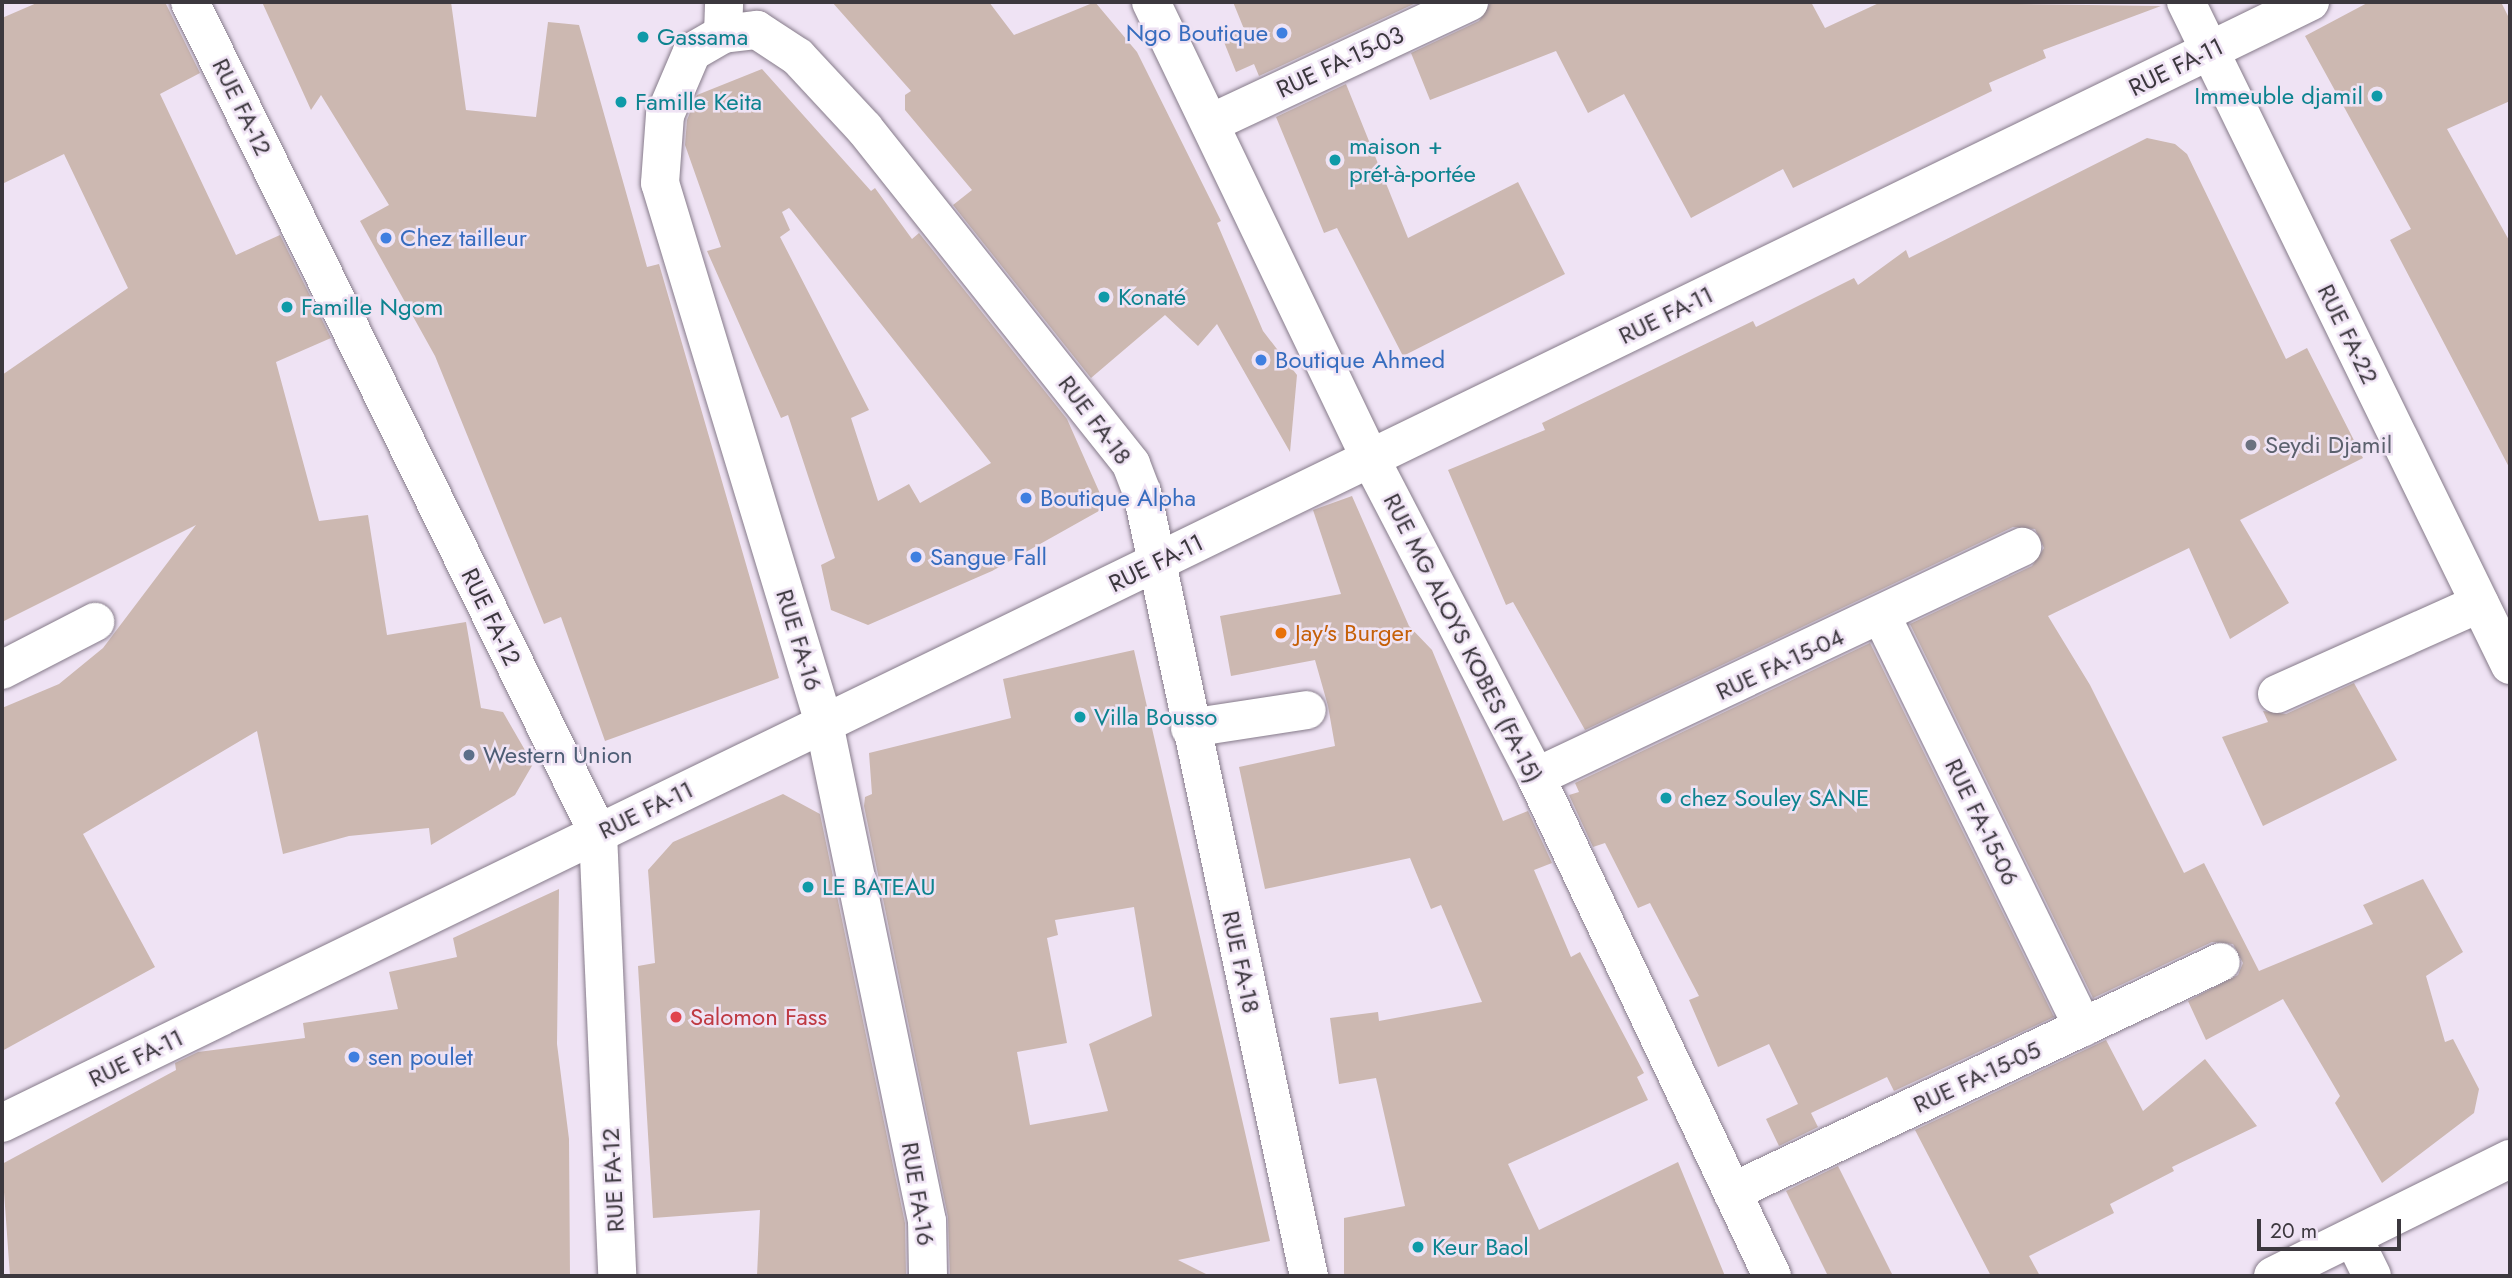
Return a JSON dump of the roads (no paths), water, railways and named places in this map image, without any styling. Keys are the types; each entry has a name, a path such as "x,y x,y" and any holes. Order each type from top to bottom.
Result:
{"street":[{"name":"RUE FA-12","path":"190,2 597,833 626,1272"},
{"name":"RUE MG ALOYS KOBES (FA-15)","path":"1151,2 1370,458 1536,777 1772,1276"},
{"name":"RUE FA-15-03","path":"1211,123 1469,2"},
{"name":"RUE FA-22","path":"2186,2 2510,665"},
{"name":"RUE FA-11","path":"2,1123 2310,2"},
{"name":"RUE FA-18","path":"724,18 757,30 798,57 864,128 1131,464 1142,492 1154,564 1309,1276"},
{"name":"RUE FA-16","path":"724,18 692,52 665,115 660,183 824,723 927,1221 928,1276"},
{"name":"RUE FA-15-04","path":"1536,777 1882,617 2022,547"},
{"path":"2277,694 2480,603"},
{"name":"RUE FA-15-06","path":"1882,617 2083,1027"},
{"path":"2,670 94,622"},
{"path":"1190,728 1307,710"},
{"name":"RUE FA-15-05","path":"1732,1192 2221,962"},
{"path":"2273,1276 2510,1159"},
{"path":"2353,1237 2372,1276"}],"place":[{"name":"Ngo Boutique","path":"1282,33"},
{"name":"Gassama","path":"643,37"},
{"name":"Immeuble djamil","path":"2377,96"},
{"name":"Famille Keita","path":"621,102"},
{"name":"maison + prét-à-portée","path":"1335,160"},
{"name":"Chez tailleur","path":"386,238"},
{"name":"Konaté","path":"1104,297"},
{"name":"Famille Ngom","path":"287,307"},
{"name":"Boutique Ahmed","path":"1261,360"},
{"name":"Seydi Djamil","path":"2251,445"},
{"name":"Boutique Alpha","path":"1026,498"},
{"name":"Sangue Fall","path":"916,557"},
{"name":"Jay's Burger","path":"1281,633"},
{"name":"Villa Bousso","path":"1080,717"},
{"name":"Western Union","path":"469,755"},
{"name":"chez Souley SANE","path":"1666,798"},
{"name":"LE BATEAU","path":"808,887"},
{"name":"Salomon Fass","path":"676,1017"},
{"name":"sen poulet","path":"354,1057"},
{"name":"Keur Baol","path":"1418,1247"}]}
